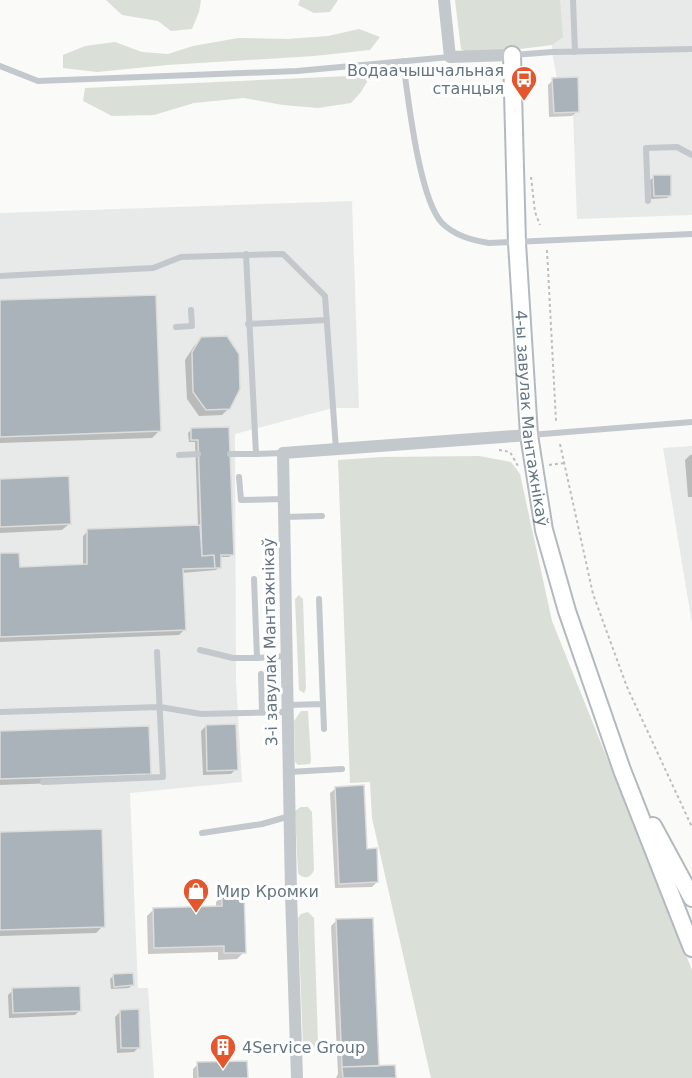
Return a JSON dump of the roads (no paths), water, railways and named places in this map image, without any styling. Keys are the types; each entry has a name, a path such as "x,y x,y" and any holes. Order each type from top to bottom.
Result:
{"street":[{"path":"444,0 450,57 512,55"},
{"name":"4-ы завулак Мантажнікаў","path":"512,55 517,243 529,435 544,530 567,611 622,770"},
{"path":"283,453 529,435"},
{"name":"3-і завулак Мантажнікаў","path":"283,453 297,1078"},
{"path":"622,770 692,898"},
{"path":"622,770 692,948"}],"lane":[{"path":"573,0 575,52"},
{"path":"512,55 692,49"},
{"path":"0,66 38,81 297,71 450,57"},
{"path":"403,61 423,183 440,222 453,232 473,240 489,243 692,234"},
{"path":"648,201 646,148 677,147 692,155"},
{"path":"246,254 256,454"},
{"path":"0,276 153,268 180,257 283,254 325,296 337,450"},
{"path":"176,327 192,326 191,310"},
{"path":"248,324 327,320"},
{"path":"529,435 692,422"},
{"path":"230,454 283,453"},
{"path":"179,455 198,454"},
{"path":"239,477 241,500 284,499"},
{"path":"283,517 322,516"},
{"path":"254,579 256,658"},
{"path":"320,600 324,729"},
{"path":"200,650 233,658 287,656"},
{"path":"43,782 163,777 157,652"},
{"path":"261,674 262,713"},
{"path":"0,712 160,707 201,714 262,713 323,704"},
{"path":"289,772 342,769"},
{"path":"202,833 262,824 290,816"}],"place":[{"name":"Водаачышчальная станцыя","path":"524,102"},
{"name":"Мир Кромки","path":"196,914"},
{"name":"4Service Group","path":"223,1070"}]}
